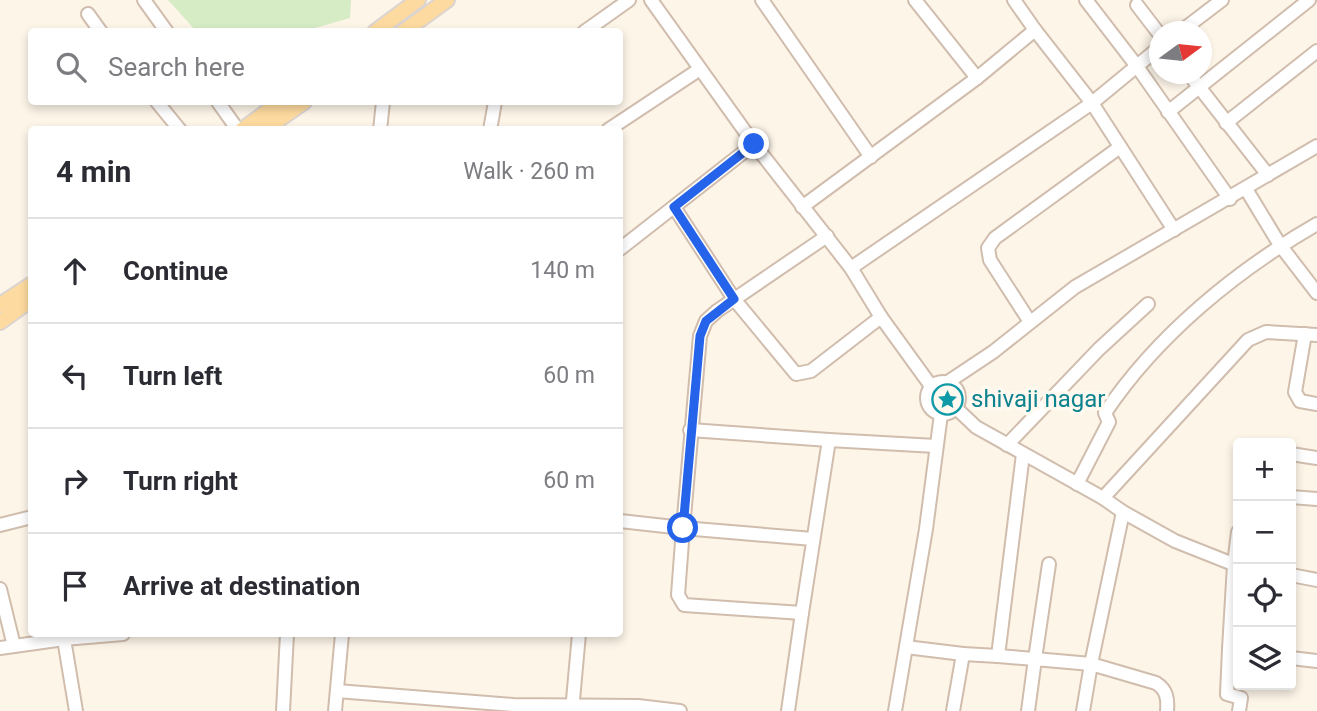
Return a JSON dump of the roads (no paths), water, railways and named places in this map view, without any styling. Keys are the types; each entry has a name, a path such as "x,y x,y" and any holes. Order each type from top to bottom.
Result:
{"main road":[{"path":"380,28 418,0"},
{"path":"408,28 447,0"},
{"path":"246,126 276,105"},
{"path":"270,126 300,105"},
{"path":"0,305 28,287"},
{"path":"0,322 28,302"}],"street":[{"path":"144,0 164,28"},
{"path":"590,28 629,0"},
{"path":"651,0 754,144 851,268 881,317 931,386"},
{"path":"762,0 871,157"},
{"path":"915,0 977,78"},
{"path":"1014,0 1091,103 1174,230"},
{"path":"1086,0 1136,65 1230,199"},
{"path":"1194,21 1222,0"},
{"path":"1168,112 1309,0"},
{"path":"1138,2 1151,21"},
{"path":"88,15 98,28"},
{"path":"802,207 977,78 1035,30"},
{"path":"1226,123 1317,51"},
{"path":"851,268 1091,103 1149,55"},
{"path":"614,126 700,69"},
{"path":"1198,86 1268,176"},
{"path":"159,105 177,126"},
{"path":"220,105 237,126"},
{"path":"380,126 383,105"},
{"path":"492,126 495,105"},
{"path":"623,247 754,144"},
{"path":"948,382 993,352 1075,287 1317,146"},
{"path":"1030,322 990,260 988,248 996,238 1120,147"},
{"path":"1246,189 1280,245 1317,293"},
{"path":"674,207 734,299 796,374 811,370 881,317"},
{"path":"1077,484 1109,422 1105,413 1121,388 1199,306 1280,245 1317,224"},
{"path":"802,613 684,605 678,595 690,430 700,336 706,321 827,236"},
{"path":"1007,445 1099,349 1148,303"},
{"path":"1103,498 1248,340 1266,332 1311,335 1295,392 1303,402 1317,404"},
{"path":"940,382 954,385 959,396 952,412 941,414 930,408 927,397 931,386 940,382"},
{"path":"956,408 976,427 1103,498 1123,512 1175,541 1233,564"},
{"path":"895,711 926,529 941,414"},
{"path":"690,430 936,446"},
{"path":"788,711 829,440"},
{"path":"998,656 1023,454"},
{"path":"1296,455 1317,458"},
{"path":"1296,497 1317,499"},
{"path":"1083,711 1123,512"},
{"path":"0,524 28,518"},
{"path":"623,521 813,539"},
{"path":"1028,711 1049,564"},
{"path":"1296,576 1317,580"},
{"path":"0,589 7,647 88,637"},
{"path":"283,711 287,637"},
{"path":"335,711 342,637"},
{"path":"572,708 579,637"},
{"path":"64,639 76,711"},
{"path":"906,647 1091,664 1156,682 1167,695 1167,711"},
{"path":"953,711 963,654"},
{"path":"1233,656 1227,694 1241,698 1239,711"},
{"path":"1296,658 1317,661"},
{"path":"337,691 513,705 680,711"}],"place":[{"name":"shivaji nagar","path":"948,399"}]}
